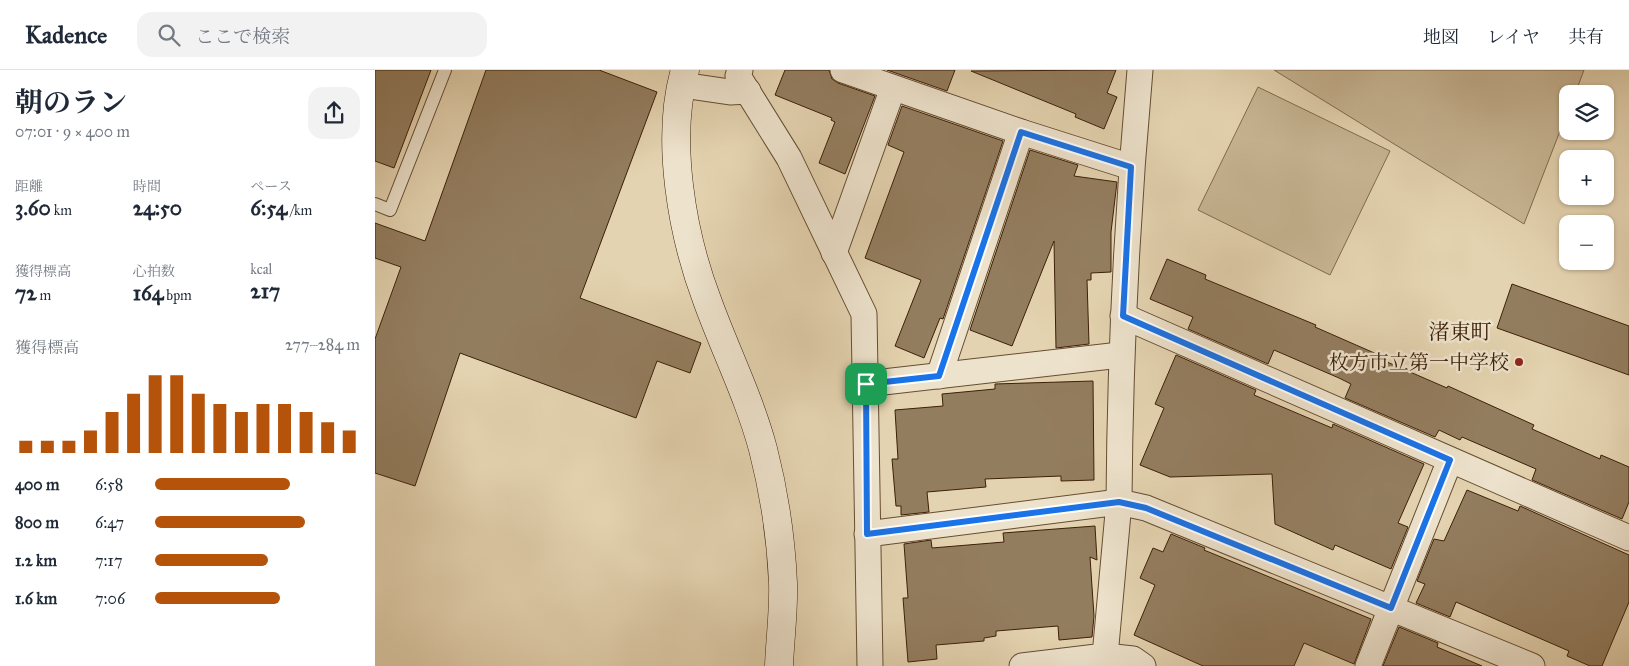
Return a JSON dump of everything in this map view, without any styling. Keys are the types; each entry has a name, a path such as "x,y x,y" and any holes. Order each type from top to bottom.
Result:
{"street":[{"path":"843,70 1021,132 1131,167"},
{"path":"1106,661 1119,502 1121,355 1131,167 1140,70"},
{"path":"779,666 783,584 776,508 760,439 743,388 706,299 689,242 678,184 677,127 684,77 730,92 744,81 789,158 864,314 870,666"},
{"path":"834,253 893,88"},
{"path":"939,376 1021,132"},
{"path":"1123,316 1629,538"},
{"path":"866,384 1121,355"},
{"path":"1368,666 1450,460"},
{"path":"867,534 1119,502 1146,508 1532,666"},
{"path":"1022,666 1133,659 1143,666"}],"lane":[{"path":"375,204 390,210 445,70"}],"shaded area":[{"path":"1274,70 1584,70 1578,85 1559,85 1559,134 1524,224"},
{"path":"1258,87 1390,151 1330,275 1198,210"}],"building":[{"path":"375,70 431,70 394,168 375,161"},
{"path":"486,70 599,70 657,92 580,298 701,343 690,373 657,361 636,418 460,353 415,486 375,473 375,339 401,267 375,258 375,223 425,241"},
{"path":"785,70 829,70 832,79 838,83 875,96 845,174 819,163 835,122 831,120 832,118 775,95"},
{"path":"887,70 955,70 947,91"},
{"path":"1116,70 1107,93 1117,97 1104,129 1075,117 1076,114 971,71"},
{"path":"902,106 1003,141 943,319 940,318 924,358 895,346 921,280 865,258 904,152 888,145"},
{"path":"1030,150 1078,165 1074,176 1117,182 1111,232 1111,272 1091,273 1091,280 1087,280 1089,344 1056,348 1054,241 1012,346 970,330"},
{"path":"1167,259 1206,275 1205,279 1316,325 1315,327 1388,359 1387,362 1447,388 1448,386 1534,425 1532,429 1600,459 1601,455 1629,467 1629,502 1622,519 1532,480 1536,469 1462,437 1460,440 1439,430 1435,437 1345,398 1351,384 1339,378 1274,350 1268,364 1188,329 1193,317 1150,299"},
{"path":"1512,284 1629,326 1629,375 1497,328"},
{"path":"1176,355 1256,390 1254,395 1332,428 1333,424 1424,464 1398,523 1408,527 1391,569 1335,545 1333,550 1275,524 1272,474 1170,477 1140,465 1164,408 1155,404"},
{"path":"1093,381 1094,480 1061,481 1061,476 985,479 986,487 927,492 929,512 901,515 901,506 896,506 892,459 898,459 895,410 943,406 942,394 995,389 995,384"},
{"path":"1467,490 1518,511 1520,506 1629,555 1629,602 1602,666 1590,666 1567,656 1569,651 1456,602 1450,617 1416,603 1425,584 1417,581 1434,539 1444,541"},
{"path":"1095,526 1097,560 1090,557 1094,616 1092,637 1059,640 1058,626 996,631 996,636 984,638 984,641 936,645 937,659 908,662 903,598 908,598 904,544 931,540 932,548 1004,542 1003,533"},
{"path":"1171,534 1205,548 1204,550 1371,619 1354,664 1304,643 1294,666 1203,666 1134,635 1155,585 1140,578 1153,548 1163,552"},
{"path":"1399,627 1438,643 1437,647 1482,666 1383,666"}],"place":[{"name":"枚方市立第一中学校","path":"1519,362"}],"district":[{"name":"渚東町","path":"1460,332"}],"route":[{"path":"1021,132 1131,167 1123,316 1450,460 1391,608 1146,508 1119,502 867,534 866,384 939,376 1021,132"}]}
